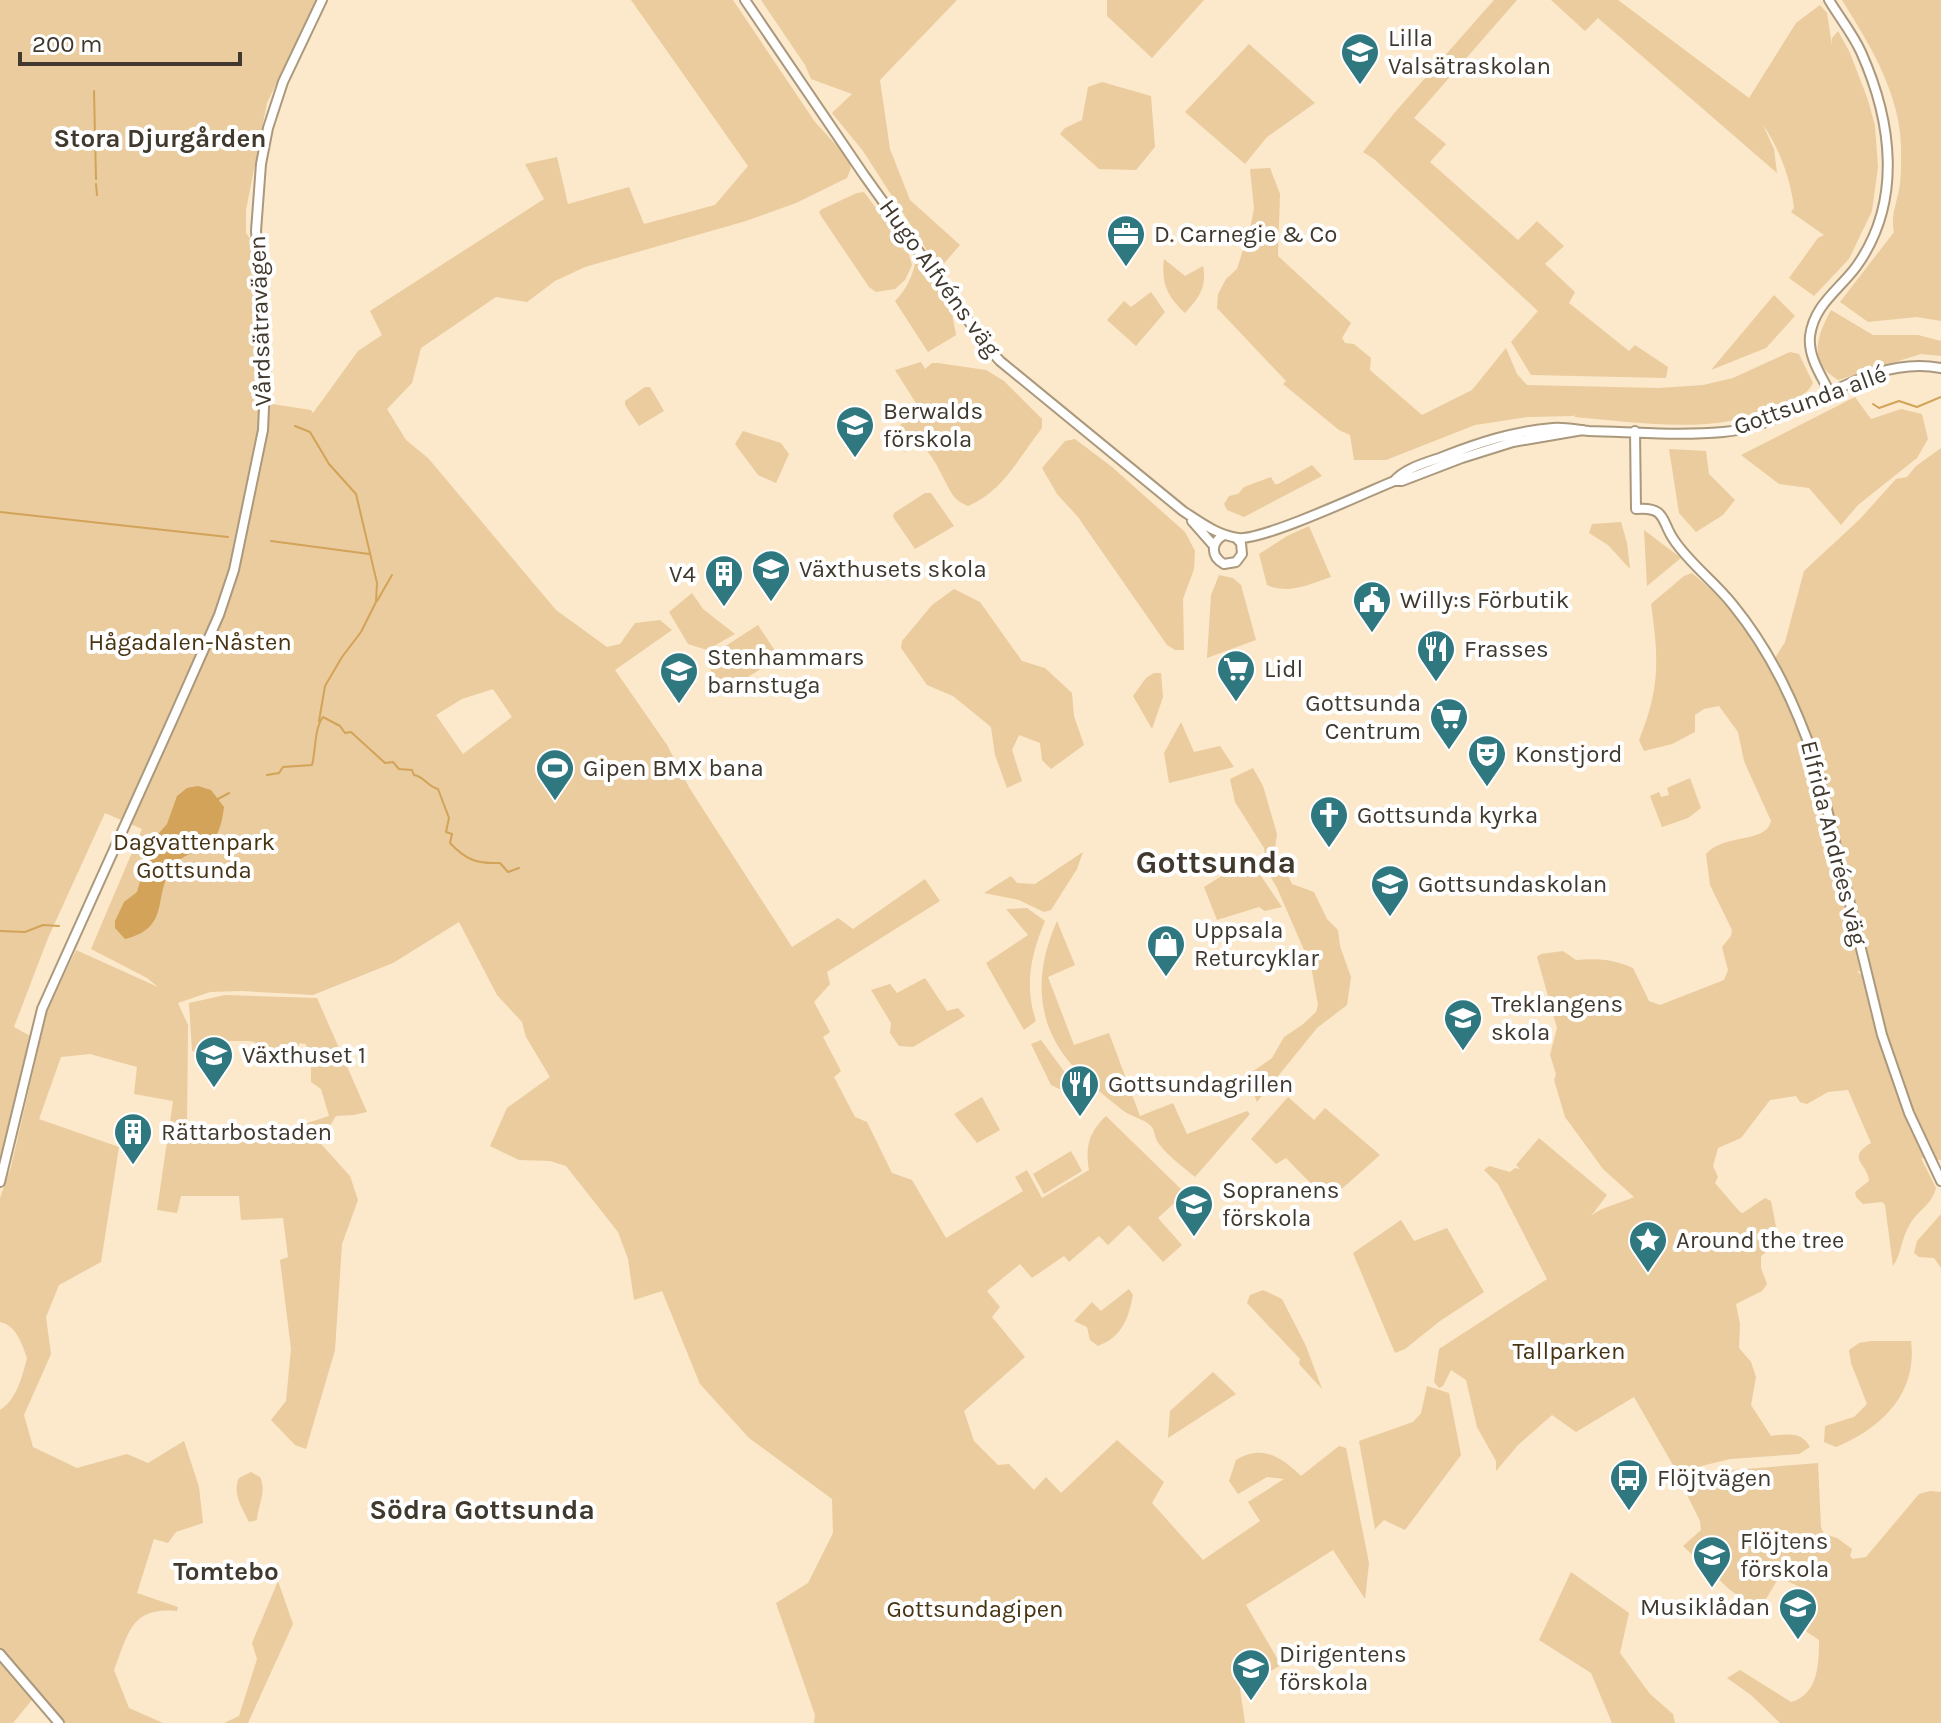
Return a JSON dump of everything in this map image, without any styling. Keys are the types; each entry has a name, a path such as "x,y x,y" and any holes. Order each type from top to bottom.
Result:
{"street":[{"name":"Vårdsätravägen","path":"0,1182 42,1009 219,615 234,570 263,430 266,362 256,231 261,164 268,128 283,82 322,0"},
{"name":"Hugo Alfvéns väg","path":"745,0 864,175 988,348 1183,511 1224,535"},
{"path":"1829,0 1860,49 1879,99 1889,153 1888,187 1870,243 1857,266 1815,314 1810,351 1830,393"},
{"name":"Gottsunda allé","path":"1236,538 1264,533 1394,481 1513,442 1583,430 1741,430 1779,417 1871,375 1909,366 1941,368"},
{"name":"Elfrida Andrées väg","path":"1635,431 1636,509 1650,509 1664,516 1673,540 1732,603 1772,661 1802,722 1820,778 1882,1035 1909,1113 1941,1181"},
{"name":"Hugo Alfvéns väg","path":"1183,511 1214,546"},
{"name":"Gottsunda allé","path":"1242,548 1264,533"},
{"path":"1224,535 1236,538 1242,548 1239,559 1228,564 1217,559 1214,546 1224,535"},
{"path":"0,1654 59,1723"}],"green space":[{"path":"0,0 316,0 267,103 246,210 246,233 251,240 260,341 259,402 311,410 313,413 358,351 382,335 370,311 544,199 525,164 557,157 568,204 629,187 644,224 715,205 748,166 631,0 733,0 815,122 848,158 851,168 847,178 796,203 746,221 585,267 555,281 527,302 496,297 421,348 412,383 387,409 406,440 428,458 556,610 607,647 620,644 635,623 660,620 672,630 615,670 667,745 690,789 792,947 838,918 853,929 925,879 940,901 827,972 830,984 814,1002 830,1032 823,1037 841,1071 834,1077 855,1117 867,1122 892,1173 912,1180 946,1238 1023,1191 1015,1177 1027,1170 1042,1198 1089,1170 1090,1140 1106,1116 1185,1193 1158,1218 1182,1245 1163,1262 1129,1225 1108,1245 1099,1236 1069,1262 1064,1256 1032,1278 1020,1264 987,1291 1000,1307 992,1317 1025,1357 964,1411 974,1441 998,1465 1009,1464 1034,1490 1046,1477 1061,1493 1117,1440 1164,1482 1152,1503 1203,1560 1260,1521 1248,1502 1284,1479 1267,1477 1238,1494 1229,1481 1236,1460 1245,1455 1263,1453 1278,1458 1301,1476 1339,1446 1346,1448 1369,1563 1365,1599 1333,1550 1246,1605 1281,1665 1240,1689 1245,1723 814,1723 815,1715 776,1603 808,1583 833,1533 832,1499 749,1438 700,1384 662,1291 634,1300 628,1259 618,1232 566,1166 550,1161 519,1160 490,1146 507,1108 550,1077 526,1037 522,1022 497,995 459,922 393,963 313,995 210,992 178,1003 188,1025 187,1126 295,1127 329,1116 321,1089 311,1082 306,1044 300,1043 292,1055 257,1054 255,1042 249,1041 208,1041 203,1042 202,1054 192,1051 189,1003 225,995 317,998 367,1112 336,1116 321,1144 350,1176 358,1200 342,1244 335,1350 306,1449 295,1445 271,1420 286,1401 291,1349 280,1260 288,1257 283,1218 241,1220 239,1196 181,1196 177,1213 157,1210 173,1101 134,1094 137,1067 90,1054 61,1057 39,1119 119,1147 101,1262 59,1285 46,1317 51,1354 24,1415 33,1447 77,1468 127,1454 148,1463 184,1441 199,1487 203,1523 176,1532 168,1543 154,1539 137,1593 178,1607 177,1611 149,1613 140,1618 128,1634 114,1670 129,1708 163,1723 50,1723 52,1715 36,1695 13,1723 0,1723 0,1410 15,1394 27,1358 14,1331 0,1322 0,1198 11,1167 47,1011 76,950 158,987 147,978 91,949 142,829 105,813 48,938 14,1027 32,1037 0,1167","holes":["493,689 512,717 463,754 436,715 462,699"]},
{"path":"761,0 957,0 880,80 890,149 910,200 960,245 939,269 863,151 832,113 852,94 811,79 805,65"},
{"path":"1107,0 1204,0 1152,58 1107,16"},
{"path":"1494,0 1517,0 1414,118 1446,144 1430,162 1518,240 1537,221 1564,246 1545,264 1575,292 1569,303 1629,351 1635,345 1668,367 1666,378 1531,375 1511,342 1538,311 1363,152"},
{"path":"1551,0 1618,0 1749,98 1796,23 1820,5 1827,13 1832,45 1832,38 1838,31 1868,100 1875,126 1878,167 1872,211 1849,259 1814,296 1789,278 1818,238 1824,235 1791,212 1794,208 1787,175 1763,125 1774,149 1777,173 1598,18 1585,31"},
{"path":"1842,0 1941,0 1941,321 1917,317 1868,322 1840,302 1894,232 1901,165 1901,137 1892,95 1875,56"},
{"path":"1249,44 1315,103 1267,137 1245,164 1185,112"},
{"path":"1102,82 1151,96 1155,147 1136,170 1099,169 1060,134 1082,120 1088,87"},
{"path":"1270,168 1280,194 1278,256 1351,323 1342,338 1345,343 1354,344 1371,358 1370,370 1422,415 1472,390 1506,348 1517,374 1527,385 1659,388 1703,385 1733,378 1790,352 1799,354 1813,383 1804,394 1793,400 1734,420 1681,425 1575,417 1574,413 1574,416 1528,417 1475,425 1386,460 1354,460 1350,435 1339,430 1283,384 1286,381 1217,308 1218,294 1226,279 1237,269 1251,224 1254,208 1250,169"},
{"path":"864,192 908,251 912,265 905,280 895,289 876,292 869,287 819,212"},
{"path":"916,259 951,308 956,335 928,352 895,301 909,282"},
{"path":"1164,259 1185,276 1203,266 1201,292 1185,313 1167,289 1163,275"},
{"path":"1151,292 1165,312 1136,346 1107,320 1124,301 1131,307"},
{"path":"1774,295 1795,316 1766,348 1711,370"},
{"path":"1831,310 1873,335 1918,335 1941,341 1941,356 1921,354 1838,380 1824,369 1818,353 1821,331"},
{"path":"921,362 925,369 932,363 938,363 986,370 1004,381 1042,419 1042,428 1010,473 991,492 968,506 956,499 923,446 906,442 906,453 896,435 901,424 921,411 895,370"},
{"path":"645,387 650,387 664,411 639,426 625,401"},
{"path":"1855,397 1871,419 1901,409 1922,414 1928,439 1917,458 1858,505 1841,525 1809,488 1779,484 1741,455"},
{"path":"743,431 781,443 789,454 776,483 758,475 735,444"},
{"path":"1075,439 1112,467 1185,532 1195,551 1194,569 1183,599 1184,650 1175,650 1167,645 1078,517 1057,494 1042,468 1065,441"},
{"name":"Tallparken","path":"1941,448 1941,1160 1921,1158 1936,1188 1934,1194 1910,1224 1893,1266 1885,1205 1882,1202 1863,1204 1856,1197 1855,1192 1869,1181 1859,1157 1863,1148 1871,1143 1848,1090 1828,1092 1807,1104 1800,1102 1796,1096 1770,1100 1741,1138 1718,1148 1713,1166 1718,1177 1715,1183 1740,1212 1765,1198 1771,1201 1779,1242 1761,1256 1761,1268 1767,1284 1762,1291 1736,1304 1740,1324 1739,1348 1751,1362 1756,1377 1751,1405 1771,1436 1798,1436 1810,1447 1799,1454 1730,1459 1677,1472 1634,1397 1576,1432 1552,1415 1518,1445 1496,1471 1496,1461 1477,1427 1466,1380 1451,1370 1443,1386 1439,1388 1434,1382 1439,1349 1547,1279 1498,1184 1484,1170 1489,1166 1510,1172 1520,1169 1516,1165 1539,1138 1607,1195 1591,1216 1634,1197 1603,1169 1565,1117 1550,1055 1557,1028 1537,957 1563,951 1576,960 1605,960 1626,965 1633,968 1649,1001 1660,1005 1724,980 1728,970 1722,947 1732,930 1710,885 1706,854 1723,843 1761,833 1771,821 1744,761 1738,732 1719,706 1704,709 1695,715 1695,732 1672,744 1644,751 1639,740 1651,705 1656,673 1651,604 1684,576 1692,573 1724,602 1757,646 1781,688 1816,780 1840,875 1860,971 1857,972 1873,981 1823,775 1794,696 1775,658 1785,642 1804,571 1860,519 1896,479 1907,477 1916,466"},
{"path":"1669,449 1706,451 1709,474 1735,500 1723,515 1696,532 1679,513"},
{"path":"1312,465 1322,476 1244,517 1227,510 1224,504 1229,496 1238,494 1244,487 1271,477 1278,484"},
{"path":"925,493 931,493 954,526 915,549 893,517 894,513"},
{"path":"1621,522 1630,569 1608,545 1589,533 1592,524"},
{"path":"1309,526 1331,577 1291,589 1267,585 1259,554"},
{"path":"1644,530 1681,558 1647,586"},
{"path":"1219,575 1233,578 1241,585 1256,640 1207,658 1211,595"},
{"path":"954,589 980,602 1022,661 1045,668 1072,693 1074,716 1084,745 1051,769 1042,760 1040,743 1019,735 1012,750 1022,781 1007,788 995,755 991,727 953,696 927,685 901,648 902,641 932,605"},
{"path":"692,593 703,609 735,634 707,650 688,644 669,612"},
{"path":"758,625 779,657 725,692 704,660"},
{"path":"1161,673 1163,697 1152,729 1133,696 1146,678"},
{"path":"1181,722 1194,752 1220,746 1234,767 1169,783 1164,753"},
{"path":"1253,768 1263,786 1277,834 1275,848 1292,884 1314,892 1327,919 1338,930 1351,977 1347,1005 1317,1028 1257,1102 1251,1087 1252,1072 1272,1058 1284,1037 1316,1012 1318,1005 1311,966 1266,869 1264,848 1235,802 1230,779"},
{"path":"1690,778 1701,808 1688,818 1662,827 1650,796 1659,792 1661,797 1669,795 1667,788"},
{"path":"1083,852 1077,869 1051,910 1044,912 1019,900 984,893 1011,876 1017,883 1035,884"},
{"path":"1244,862 1259,873 1282,907 1265,911 1259,907 1217,920 1204,887"},
{"path":"1027,908 1045,921 1031,970 1030,995 1036,1021 1024,1030 986,963 1028,935 1006,909"},
{"path":"1057,921 1075,965 1048,977 1074,1045 1109,1033 1140,1116 1173,1103 1187,1134 1247,1111 1250,1114 1195,1177 1163,1148 1152,1127 1125,1112 1095,1088 1059,1048 1050,1030 1042,995 1045,958"},
{"path":"925,978 947,1011 958,1008 965,1016 913,1047 899,1046 890,1033 891,1023 871,990 890,984 897,993"},
{"path":"1041,1040 1077,1089 1070,1094 1051,1085 1031,1044"},
{"path":"982,1097 1000,1130 977,1143 954,1114"},
{"path":"1288,1097 1314,1120 1325,1108 1380,1155 1328,1201 1286,1158 1276,1164 1251,1139"},
{"path":"1071,1151 1082,1171 1044,1194 1033,1174"},
{"path":"1941,1214 1941,1268 1934,1258 1919,1257 1914,1253 1917,1241"},
{"path":"1401,1220 1414,1241 1447,1228 1484,1292 1395,1353 1353,1253"},
{"path":"1129,1289 1133,1295 1123,1326 1098,1346 1090,1340 1087,1327 1074,1321 1092,1302 1101,1311"},
{"path":"1263,1290 1282,1299 1306,1346 1322,1389 1299,1364 1300,1359 1247,1303 1250,1295"},
{"path":"1911,1341 1909,1377 1893,1407 1881,1419 1868,1430 1836,1447 1824,1442 1825,1426 1854,1417 1867,1404 1849,1350 1859,1343"},
{"path":"1213,1372 1236,1394 1168,1438 1170,1411"},
{"path":"1427,1386 1449,1393 1461,1455 1405,1530 1384,1520 1375,1529 1359,1441 1413,1422 1421,1413"},
{"path":"1818,1463 1821,1527 1824,1534 1837,1538 1852,1549 1850,1556 1853,1559 1866,1557 1919,1494 1941,1492 1941,1723 1780,1723 1751,1695 1727,1678 1740,1670 1791,1702 1807,1693 1815,1677 1819,1640 1795,1627 1783,1612 1785,1608 1809,1616 1816,1600 1810,1592 1779,1577 1766,1599 1767,1618 1729,1589 1683,1546 1701,1530 1700,1521 1681,1483 1733,1470"},
{"path":"251,1472 260,1477 263,1488 257,1520 249,1522 239,1500 237,1484 239,1478"},
{"path":"1571,1572 1629,1613 1620,1653 1650,1694 1673,1714 1675,1723 1612,1723 1591,1673 1539,1640"},
{"path":"278,1581 293,1624 248,1723 224,1723 239,1716 257,1659 252,1643"}],"shaded area":[{"path":"198,786 211,790 224,807 215,837 209,845 178,861 166,880 155,919 139,934 125,939 115,928 115,921 124,902 137,892 144,850 167,824 177,796 187,788"}],"waterway":[{"path":"94,91 96,179"},
{"path":"96,184 97,195"},
{"path":"1873,404 1879,408 1899,401 1917,407 1941,397"},
{"path":"295,426 310,432 329,464 356,494 377,583 376,602 361,632 325,686 319,721"},
{"path":"0,512 228,537"},
{"path":"271,541 369,554"},
{"path":"377,601 392,575"},
{"path":"267,775 279,773 283,767 312,765 323,717 340,726 345,733 351,732 385,763 393,762 399,769 412,770 414,775 438,789 449,818 446,832 452,834 450,843 461,853 478,862 500,863 508,872 519,868"},
{"path":"218,799 229,793"},
{"path":"0,931 25,932 43,925 59,926"}],"place":[{"name":"Lilla Valsätraskolan","path":"1360,86"},
{"name":"D. Carnegie & Co","path":"1126,268"},
{"name":"Berwalds förskola","path":"855,459"},
{"name":"Växthusets skola","path":"771,603"},
{"name":"V4","path":"724,608"},
{"name":"Willy:s Förbutik","path":"1372,634"},
{"name":"Frasses","path":"1436,683"},
{"name":"Lidl","path":"1236,703"},
{"name":"Stenhammars barnstuga","path":"679,705"},
{"name":"Gottsunda Centrum","path":"1449,751"},
{"name":"Konstjord","path":"1487,788"},
{"name":"Gipen BMX bana","path":"555,802"},
{"name":"Gottsunda kyrka","path":"1329,849"},
{"name":"Gottsundaskolan","path":"1390,918"},
{"name":"Uppsala Returcyklar","path":"1166,978"},
{"name":"Treklangens skola","path":"1463,1052"},
{"name":"Växthuset 1","path":"214,1089"},
{"name":"Gottsundagrillen","path":"1080,1118"},
{"name":"Rättarbostaden","path":"133,1166"},
{"name":"Sopranens förskola","path":"1194,1238"},
{"name":"Around the tree","path":"1648,1274"},
{"name":"Flöjtvägen","path":"1629,1512"},
{"name":"Flöjtens förskola","path":"1712,1589"},
{"name":"Musiklådan","path":"1798,1641"},
{"name":"Dirigentens förskola","path":"1251,1702"}],"district":[{"name":"Stora Djurgården","path":"160,138"},
{"name":"Gottsunda","path":"1216,862"},
{"name":"Södra Gottsunda","path":"482,1509"},
{"name":"Tomtebo","path":"226,1571"}],"park label":[{"name":"Hågadalen-Nåsten","path":"190,642"},
{"name":"Dagvattenpark Gottsunda","path":"194,856"},
{"name":"Gottsundagipen","path":"975,1609"}]}
